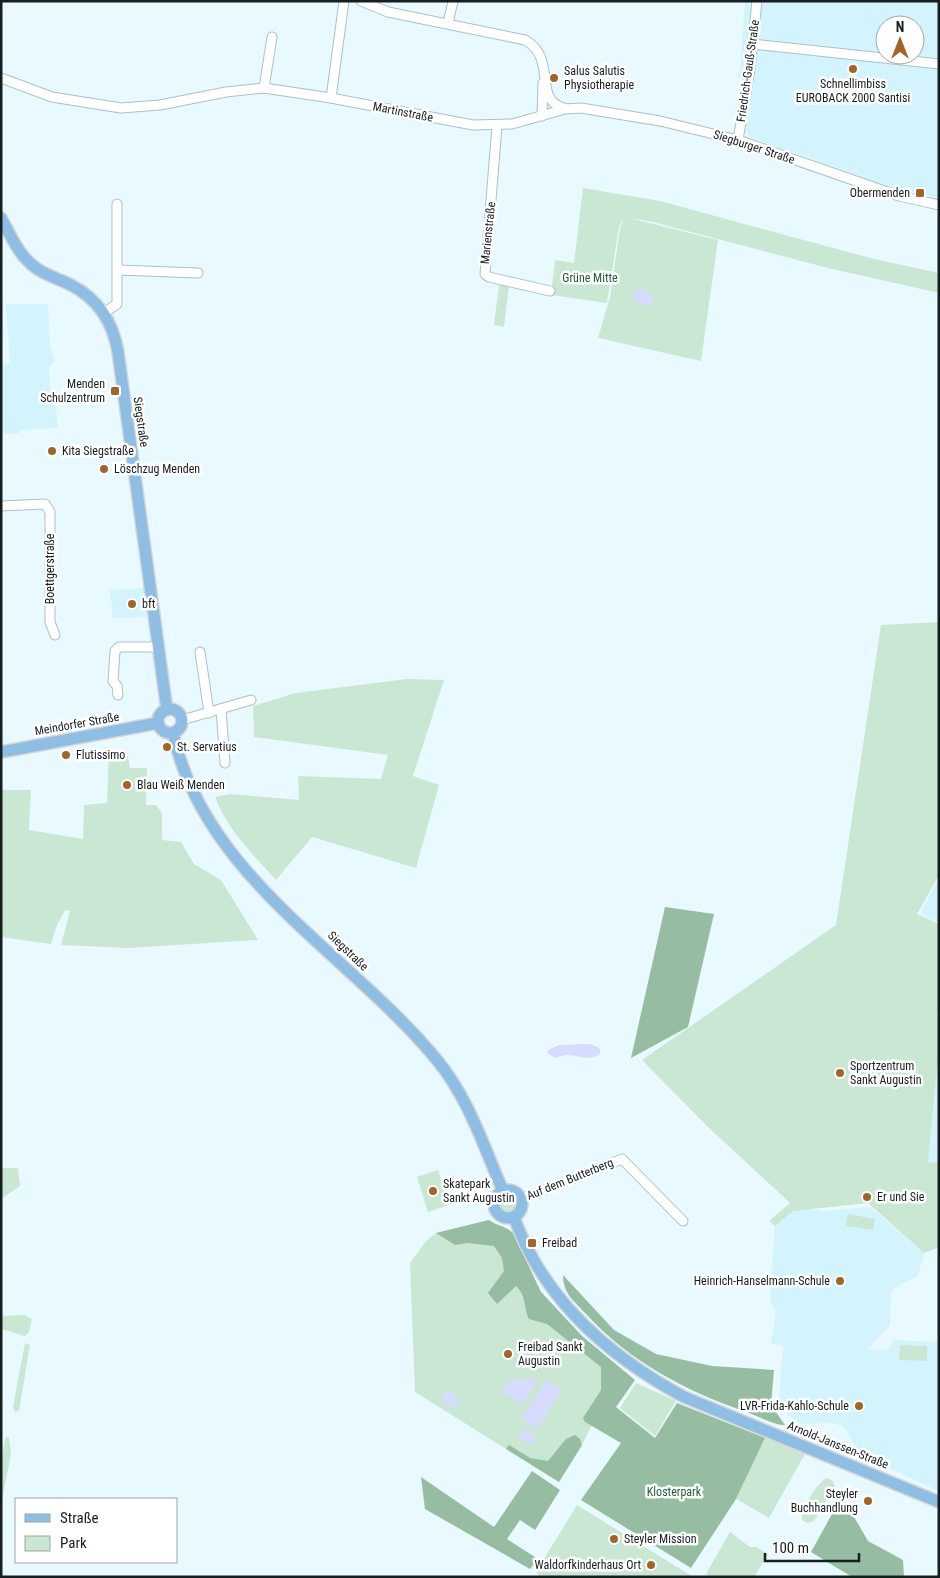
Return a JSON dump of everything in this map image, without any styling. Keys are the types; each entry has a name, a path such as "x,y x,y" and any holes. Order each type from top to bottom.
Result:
{"main road":[{"name":"Siegstraße","path":"1,218 14,242 29,262 47,275 83,292 104,313 110,324 118,352 167,710"},
{"path":"167,710 177,711 182,720 179,729 173,733 162,730 158,723 160,714 167,710"},
{"name":"Meindorfer Straße","path":"1,752 158,723"},
{"name":"Siegstraße","path":"173,733 179,758 196,799 226,848 266,892 409,1030 437,1061 459,1092 478,1126 503,1191"},
{"path":"512,1190 521,1199 520,1212 514,1217 500,1216 494,1209 495,1198 503,1191 512,1190"},
{"name":"Arnold-Janssen-Straße","path":"514,1217 526,1246 550,1285 574,1314 601,1342 646,1376 684,1397 939,1502"}],"street":[{"path":"331,98 344,1"},
{"path":"361,1 388,12 525,40 535,46 542,56 550,100 557,106 565,108"},
{"path":"448,23 453,1"},
{"name":"Friedrich-Gauß-Straße","path":"738,140 757,1"},
{"path":"264,88 272,37"},
{"path":"752,44 939,64"},
{"path":"542,116 544,71"},
{"name":"Martinstraße","path":"1,78 52,97 121,108 156,106 226,92 264,88 331,98 473,125 497,126 542,116"},
{"name":"Siegburger Straße","path":"542,116 565,108 581,108 651,120 738,140 900,196 939,205"},
{"name":"Marienstraße","path":"497,126 485,274 489,277 550,291"},
{"path":"104,313 117,304 117,204"},
{"path":"118,270 198,273"},
{"name":"Boettgerstraße","path":"1,506 45,504 50,512 50,622 55,635"},
{"path":"118,696 117,686 113,681 115,651 119,647 157,647"},
{"path":"200,652 209,713"},
{"path":"182,720 251,700"},
{"path":"221,709 225,763"},
{"name":"Auf dem Butterberg","path":"521,1199 622,1158 683,1221"}],"shaded area":[{"path":"745,1 939,1 939,199 917,192 899,190 749,137 745,130 752,79 737,77 740,70"},
{"path":"637,289 648,291 653,300 649,307 633,299 633,293"},
{"path":"6,304 48,304 50,345 55,361 49,368 51,403 56,406 58,428 21,430 20,433 1,434 1,364 10,363"},
{"path":"145,588 148,617 113,618 110,590"},
{"path":"939,878 939,922 920,914"},
{"path":"559,1045 592,1045 600,1049 600,1054 592,1058 567,1055 555,1058 547,1053 548,1050"},
{"path":"939,1048 939,1163 928,1162"},
{"path":"870,1207 924,1253 918,1276 899,1285 891,1292 890,1325 868,1349 888,1350 894,1340 939,1342 939,1491 860,1455 845,1428 834,1423 801,1424 787,1414 779,1399 783,1345 771,1344 776,1311 771,1303 770,1294 775,1226 793,1211 805,1208 824,1211"},
{"path":"531,1376 537,1381 522,1405 502,1392 510,1380 528,1380"},
{"path":"546,1379 562,1390 537,1429 521,1419"},
{"path":"446,1388 457,1395 455,1399 459,1402 455,1408 442,1401"},
{"path":"524,1428 537,1437 531,1445 518,1437"}],"green space":[{"name":"Grüne Mitte","path":"583,188 660,201 874,259 939,273 939,293 828,268 653,222 629,218 718,240 701,361 598,338 610,297 620,228 623,221 628,218 622,221 619,227 607,303 551,295 555,260 574,263"},
{"path":"499,285 509,286 504,327 494,325"},
{"path":"939,622 939,875 917,914 939,924 939,1004 937,1014 939,1017 939,1048 928,1162 939,1163 939,1247 924,1253 868,1203 793,1211 775,1226 769,1221 790,1203 708,1127 642,1060 836,925 881,625"},
{"path":"407,679 444,680 413,776 439,785 416,868 312,837 276,880 234,831 226,820 215,797 231,794 299,800 298,776 381,779 388,755 254,737 253,706 296,693"},
{"path":"109,751 127,752 130,768 147,768 146,805 156,805 162,813 162,840 181,842 194,864 221,880 258,940 128,948 61,945 70,911 65,910 57,925 51,944 1,937 1,790 31,790 29,830 83,839 84,805 107,803"},
{"path":"665,907 714,914 688,1027 631,1058"},
{"path":"1,1168 18,1168 20,1186 1,1199"},
{"name":"Skatepark Sankt Augustin","path":"438,1170 449,1205 428,1212 417,1177"},
{"path":"508,1195 514,1198 517,1204 514,1210 508,1213 502,1210 499,1204 502,1198"},
{"path":"848,1214 875,1219 873,1230 846,1226"},
{"name":"Freibad Sankt Augustin","path":"489,1220 513,1233 541,1292 582,1336 625,1373 598,1413 582,1445 559,1482 415,1392 410,1263 426,1241 436,1233"},
{"name":"Klosterpark","path":"489,1220 513,1233 541,1292 582,1336 635,1380 616,1407 655,1438 677,1403 765,1438 736,1499 691,1568 581,1500 621,1443 585,1422 583,1418 601,1390 601,1367 547,1324 529,1319 522,1294 516,1286 497,1304 488,1293 504,1271 502,1258 494,1246 468,1243 455,1245 436,1233"},
{"path":"563,1275 614,1330 656,1354 712,1366 774,1370 771,1405 785,1425 772,1422 703,1395 640,1361 603,1331 573,1300 565,1287"},
{"path":"24,1315 32,1319 29,1332 25,1336 1,1329 1,1316"},
{"path":"25,1343 30,1345 19,1411 15,1412 13,1407"},
{"path":"900,1345 927,1346 927,1361 899,1360"},
{"path":"636,1383 676,1401 655,1436 620,1408"},
{"path":"575,1435 580,1439 582,1445 559,1482 506,1449 509,1445 530,1458 548,1461 566,1439"},
{"path":"6,1436 9,1438 11,1454 1,1504 1,1460"},
{"path":"765,1438 805,1454 769,1518 736,1499"},
{"path":"532,1471 560,1490 535,1530 520,1520 507,1539 538,1559 530,1569 425,1509 421,1477 494,1527"},
{"path":"827,1478 833,1481 835,1487 814,1521 807,1523 802,1520 803,1510 819,1485"},
{"path":"842,1496 868,1541 903,1560 904,1577 852,1577 811,1552"},
{"path":"577,1505 693,1577 540,1577 536,1572"},
{"path":"730,1532 750,1547 756,1547 768,1554 754,1577 709,1577 706,1574"}],"place":[{"name":"Schnellimbiss EUROBACK 2000 Santisi","path":"853,69"},
{"name":"Salus Salutis Physiotherapie","path":"554,78"},
{"name":"Obermenden","path":"920,193"},
{"name":"Menden Schulzentrum","path":"115,391"},
{"name":"Kita Siegstraße","path":"52,451"},
{"name":"Löschzug Menden","path":"104,469"},
{"name":"bft","path":"132,604"},
{"name":"St. Servatius","path":"167,747"},
{"name":"Flutissimo","path":"66,755"},
{"name":"Blau Weiß Menden","path":"127,785"},
{"name":"Sportzentrum Sankt Augustin","path":"840,1073"},
{"name":"Skatepark Sankt Augustin","path":"433,1191"},
{"name":"Er und Sie","path":"867,1197"},
{"name":"Freibad","path":"532,1243"},
{"name":"Heinrich-Hanselmann-Schule","path":"840,1281"},
{"name":"Freibad Sankt Augustin","path":"508,1354"},
{"name":"LVR-Frida-Kahlo-Schule","path":"859,1406"},
{"name":"Steyler Buchhandlung","path":"868,1501"},
{"name":"Steyler Mission","path":"614,1539"},
{"name":"Waldorfkinderhaus Ort","path":"651,1565"}]}
